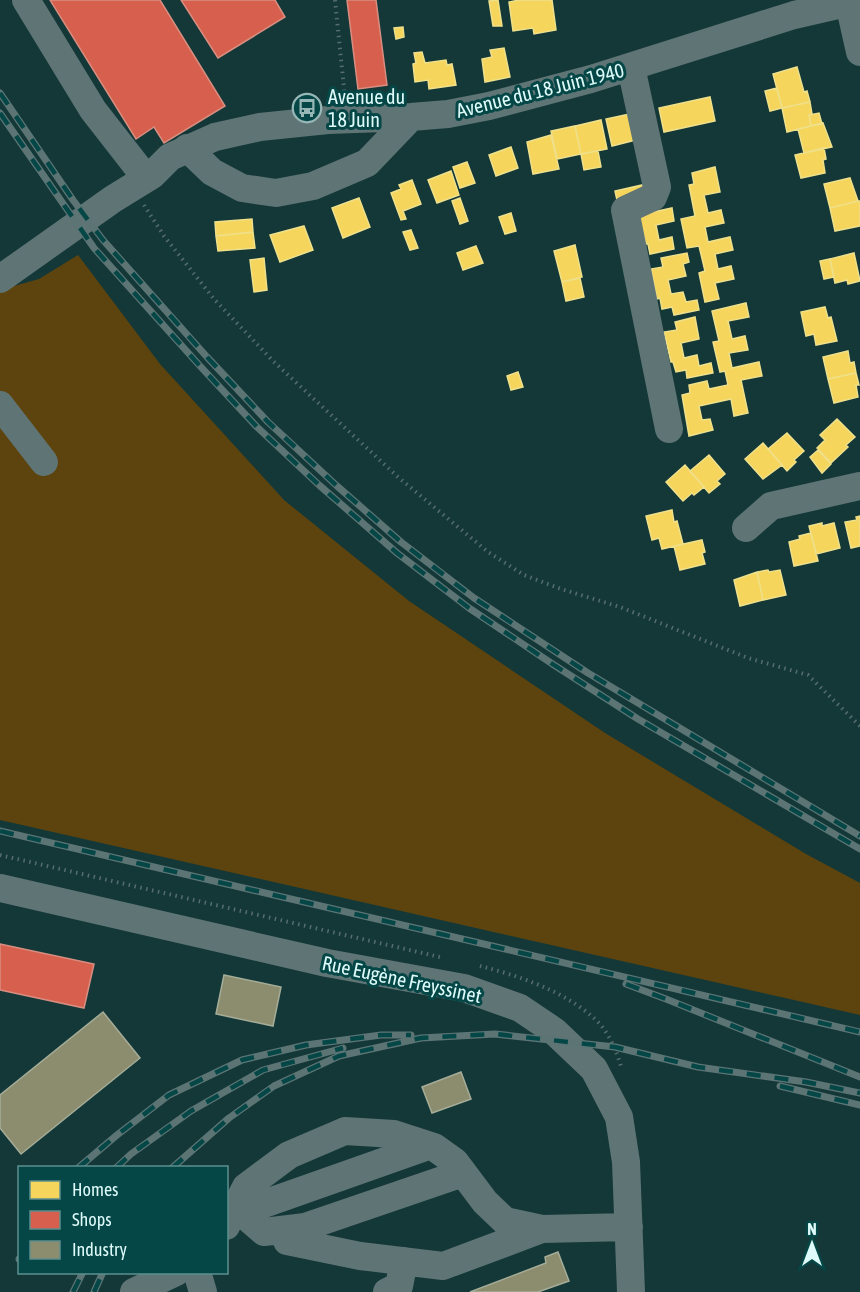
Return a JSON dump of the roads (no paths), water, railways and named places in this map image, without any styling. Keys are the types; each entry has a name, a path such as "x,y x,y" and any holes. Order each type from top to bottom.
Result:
{"street":[{"path":"26,0 137,184"},
{"path":"855,7 860,52"},
{"name":"Avenue du 18 Juin 1940","path":"1,277 137,184 170,157 255,143 404,124 489,106 632,73 794,15 855,7"},
{"path":"632,73 657,187 653,197 626,210 669,429"},
{"name":"Avenue du 18 Juin 1940","path":"193,154 215,137 247,129 347,119 404,124"},
{"path":"193,154 212,172 242,188 276,193 313,186 367,163 404,124"},
{"path":"0,405 44,462"},
{"path":"746,528 771,506 860,486"},
{"name":"Rue Eugène Freyssinet","path":"0,888 327,963 464,988 520,1008 554,1031 594,1069 619,1117 626,1162 631,1292"},
{"path":"253,1218 289,1155 345,1131 394,1134 454,1166 505,1221 542,1229 628,1227"},
{"path":"253,1218 326,1236 454,1166"},
{"path":"253,1218 285,1216 454,1166"},
{"path":"253,1218 360,1256 443,1266 542,1229"},
{"path":"387,1292 399,1286 404,1261"},
{"path":"134,1292 172,1274"},
{"path":"198,1274 203,1292"}],"railway":[{"path":"0,93 103,240 207,357 268,422 401,542 474,598 588,673 860,836"},
{"path":"0,113 94,248 200,366 257,427 397,553 469,608 638,719 860,849"},
{"path":"0,831 860,1032"},
{"path":"626,984 860,1077"},
{"path":"174,1166 229,1118 274,1086 339,1056 421,1038 495,1034 615,1047 698,1067 806,1082 860,1093"},
{"path":"80,1166 169,1095 242,1060 306,1045 381,1035 411,1035"},
{"path":"118,1166 131,1154 191,1111 263,1070 343,1048"},
{"path":"780,1086 860,1105"},
{"path":"73,1292 82,1274"},
{"path":"94,1292 102,1274"}],"place":[{"name":"Avenue du 18 Juin","path":"307,108"}]}
